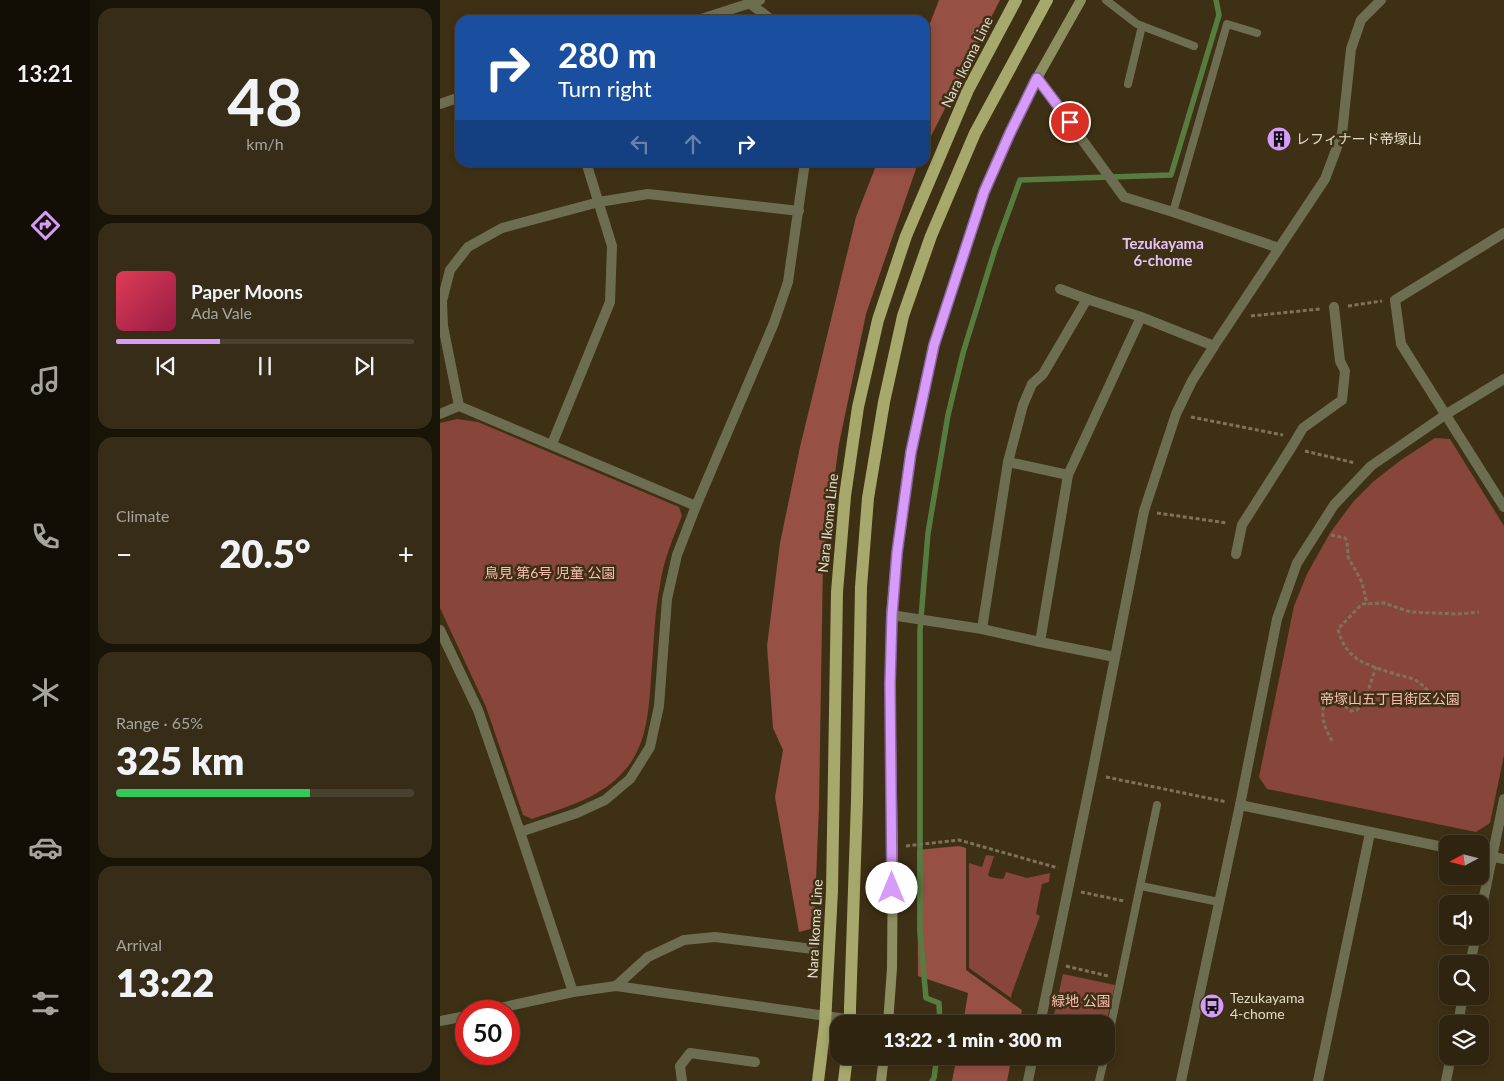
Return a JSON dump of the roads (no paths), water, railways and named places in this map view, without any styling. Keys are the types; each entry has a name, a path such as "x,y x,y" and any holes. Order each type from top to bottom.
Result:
{"main road":[{"name":"Nara Ikoma Line","path":"818,1081 826,1004 833,881 837,592 845,496 858,407 878,320 906,236 968,90 1016,0"},
{"path":"850,1015 861,587 868,498 884,402 903,316 931,236 975,133 1047,0"},
{"path":"889,1015 892,968 893,848 890,684 892,615 897,553 911,452 934,345 984,192 1037,78 1081,0"},
{"path":"844,1081 846,1065"},
{"path":"881,1081 883,1065"}],"street":[{"path":"712,15 760,0"},
{"path":"1042,1015 1144,511 1176,414 1192,381 1214,346 1325,179 1342,134 1351,49 1361,20 1381,0"},
{"path":"749,2 765,15"},
{"path":"1037,78 1124,197 1278,248"},
{"path":"440,104 455,99"},
{"path":"552,444 610,302 612,246 588,167"},
{"path":"520,832 577,813 605,800 630,779 650,747 659,706 667,599 677,555 774,323 788,282 804,167"},
{"path":"459,406 443,326 442,301 450,270 468,247 502,228 598,202 648,194 799,211"},
{"path":"1504,233 1395,300 1401,344 1504,507"},
{"path":"1060,289 1141,316 1214,346"},
{"path":"982,629 1008,462 1023,405 1032,384 1043,374 1087,299"},
{"path":"1236,554 1242,526 1302,428 1342,400 1345,371 1340,361 1334,307"},
{"path":"1040,642 1068,475 1141,316"},
{"path":"1181,1081 1240,805 1277,619 1297,563 1334,505 1370,466 1445,415 1504,379"},
{"path":"440,414 459,406 696,506"},
{"path":"1008,462 1068,475"},
{"path":"892,615 982,629 1114,657"},
{"path":"440,630 444,650 478,710 573,992"},
{"path":"1484,895 1504,799"},
{"path":"1240,805 1439,846"},
{"path":"1318,1081 1370,833"},
{"path":"1489,856 1504,859"},
{"path":"616,986 648,957 684,940 715,937 813,949"},
{"path":"520,1004 573,992 616,986 830,1017"},
{"path":"440,1021 455,1018"},
{"path":"682,1081 680,1066 690,1053 755,1062"},
{"path":"1028,1081 1031,1065"},
{"path":"1446,1081 1449,1065"}],"lane":[{"path":"1106,0 1137,24 1194,46"},
{"path":"1173,212 1227,24 1257,33"},
{"path":"1128,84 1142,26"},
{"path":"1113,1015 1157,805"},
{"path":"1141,886 1219,902"},
{"path":"1100,1081 1103,1065"}],"waterway":[{"path":"940,1015 939,1003 926,998 920,931 920,630 928,533 948,415 963,353 995,249 1020,180 1171,175 1219,15 1216,0"},
{"path":"932,1081 936,1065"}],"place":[{"name":"レフィナード帝塚山","path":"1279,139"},
{"name":"Tezukayama 4-chome","path":"1212,1006"}],"district":[{"name":"Tezukayama 6-chome","path":"1163,252"}],"park label":[{"name":"鳥見 第6号 児童 公園","path":"550,573"},
{"name":"帝塚山五丁目街区公園","path":"1390,699"},
{"name":"緑地 公園","path":"1081,1001"}]}
